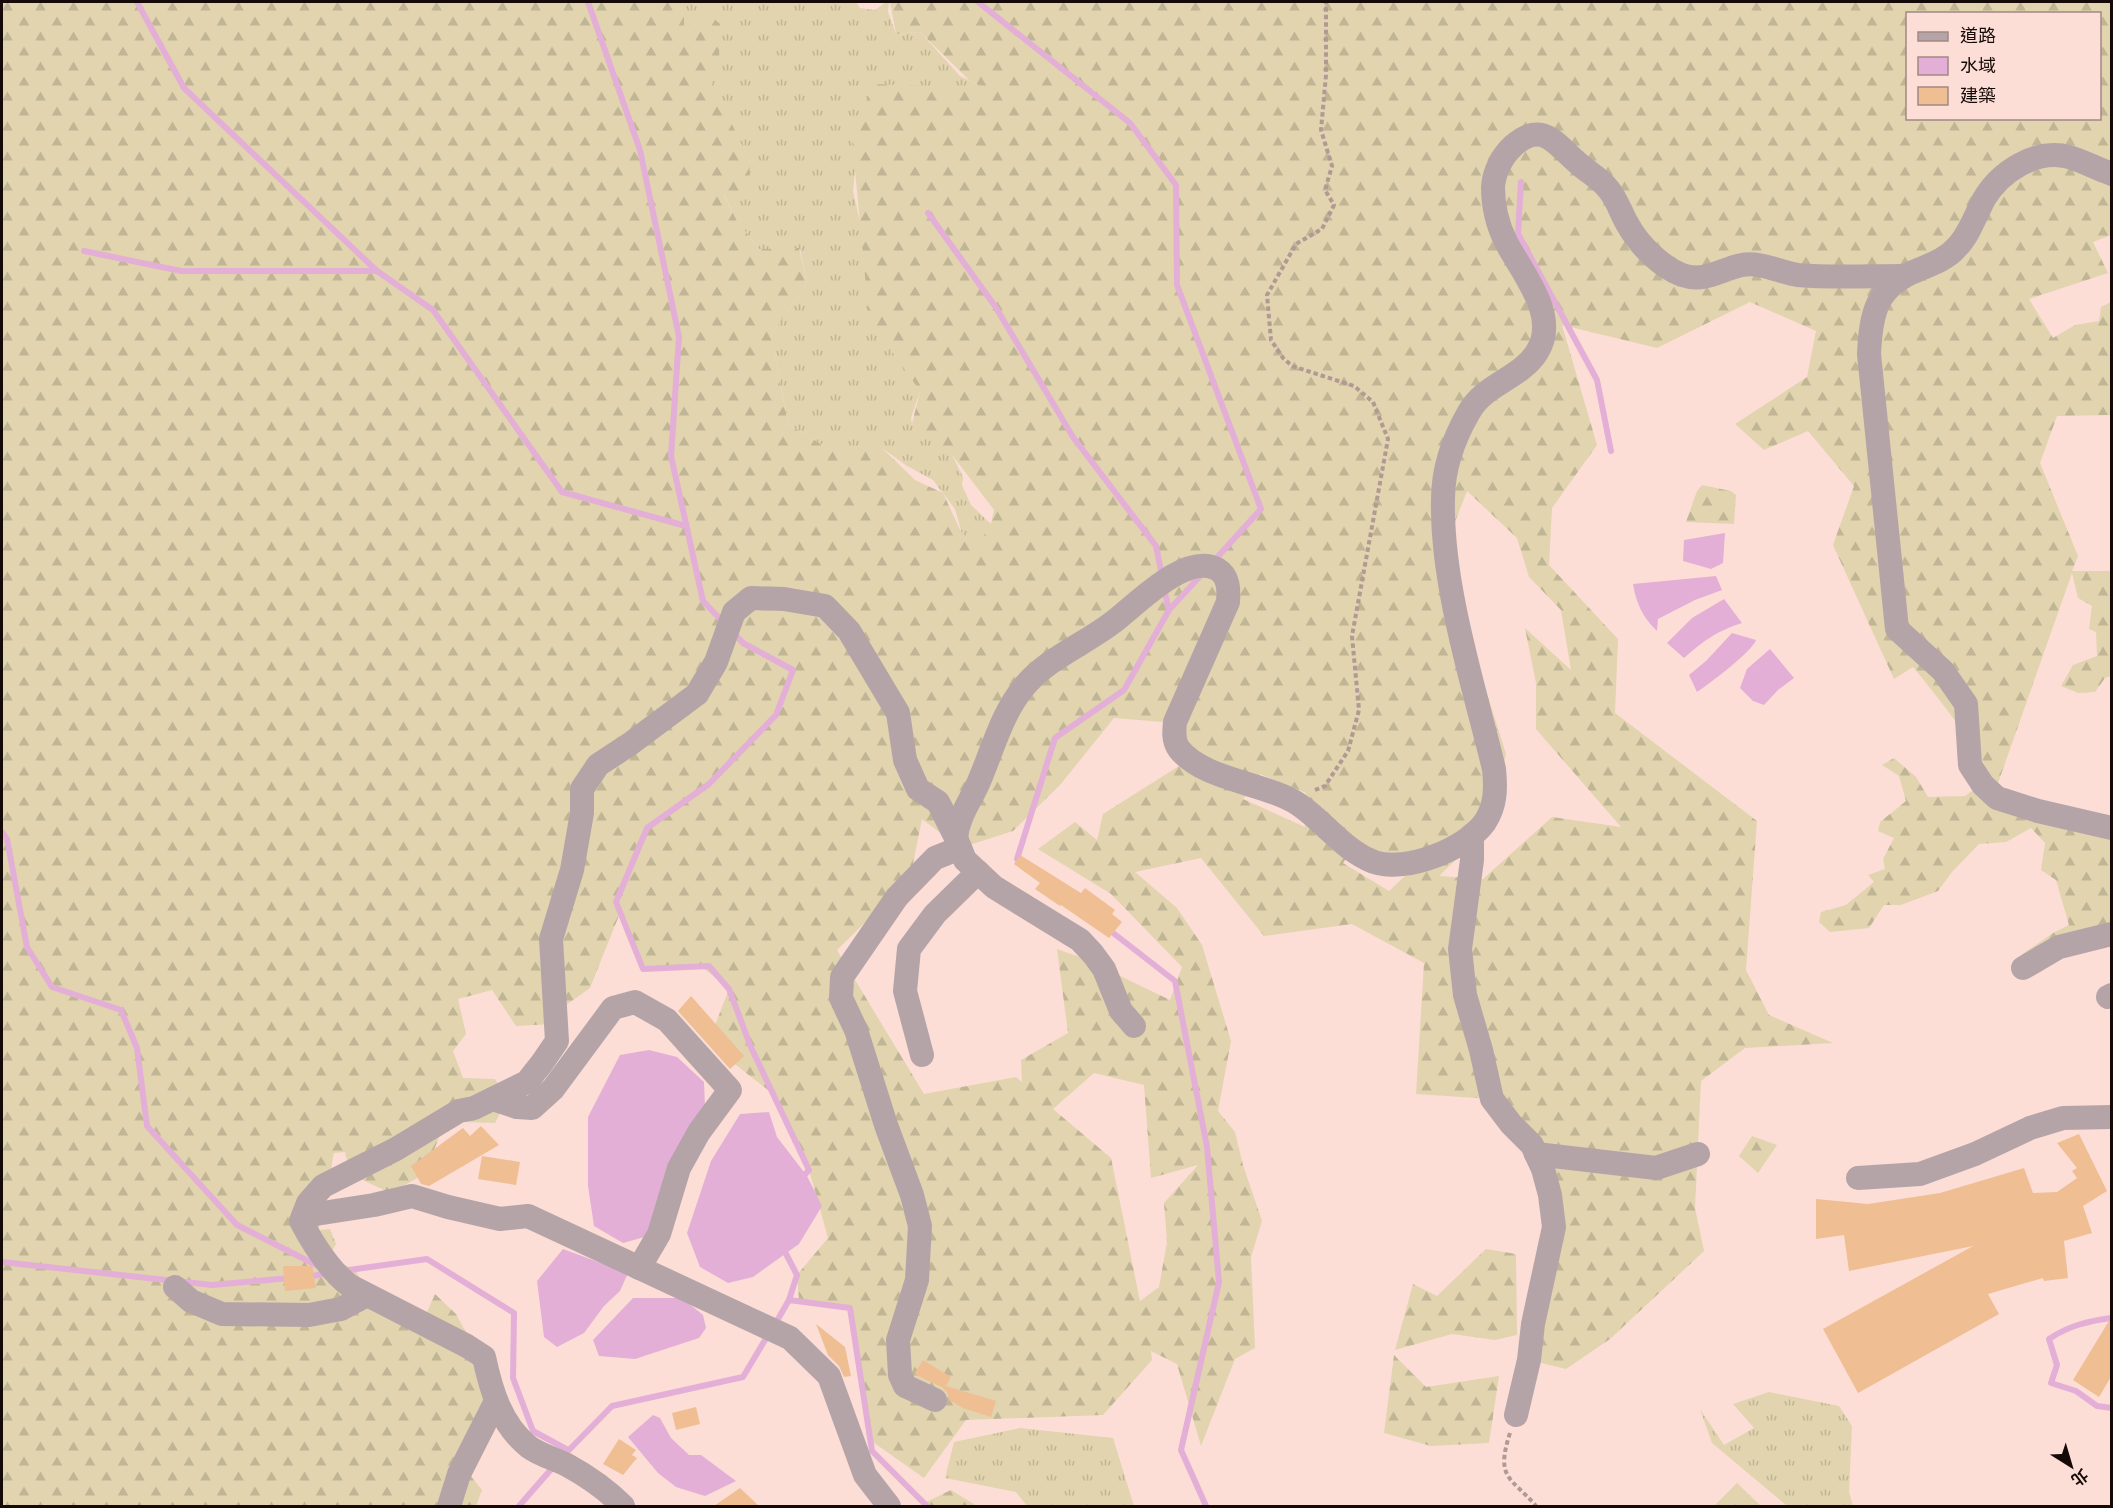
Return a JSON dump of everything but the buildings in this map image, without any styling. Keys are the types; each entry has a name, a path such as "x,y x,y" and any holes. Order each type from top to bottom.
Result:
{"street":[{"path":"958,843 959,820 980,781 1001,724 1022,689 1046,667 1113,623 1174,575 1201,565 1221,572 1229,589 1228,602 1175,722 1174,737 1179,748 1191,759 1208,769 1292,802 1346,847 1364,857 1390,865 1431,858 1456,846 1484,823 1492,806 1496,789 1494,769 1453,597 1444,531 1443,498 1449,460 1469,410 1482,395 1528,363 1538,351 1542,338 1542,314 1539,301 1506,241 1493,191 1495,175 1509,150 1523,138 1541,134 1552,140 1608,187 1627,224 1643,245 1662,263 1683,275 1703,278 1746,264 1801,275 1902,276"},
{"path":"2112,174 2068,157 2053,155 2032,159 1999,177 1985,197 1959,246 1941,260 1902,276 1883,293 1870,326 1869,354 1897,629 1943,671 1966,704 1970,765 1983,785 1997,798 2038,811 2112,828"},
{"path":"623,1506 603,1486 530,1448 511,1428 496,1401 484,1357 342,1280 312,1241 301,1221 308,1203 323,1186 396,1149 459,1111 474,1108 527,1082 557,1041 550,939 572,870 582,813 582,789 598,765 697,694 716,662 734,612 751,598 784,598 825,606 849,631 898,713 906,760 918,789 938,802 965,860 994,887 1080,940 1104,969 1121,1011 1134,1026"},
{"path":"1472,835 1472,860 1460,949 1465,995 1492,1099 1510,1124 1532,1146 1544,1169 1554,1227 1516,1415"},
{"path":"935,1400 904,1386 900,1375 898,1340 917,1280 920,1226 912,1195 885,1125 855,1030 841,999 842,977 897,897 935,858 958,843"},
{"path":"922,1055 905,991 909,949 935,914 978,872"},
{"path":"2023,968 2060,947 2112,934"},
{"path":"493,1099 517,1107 532,1108 553,1089 613,1008 635,1002 667,1020 699,1054 729,1090 699,1132 679,1168 659,1234 639,1268"},
{"path":"1858,1178 1920,1174 1975,1154 2030,1128 2063,1118 2112,1117"},
{"path":"1536,1154 1656,1168 1698,1154"},
{"path":"303,1216 374,1205 412,1196 500,1219 528,1216 790,1338 828,1376 865,1474 889,1506"},
{"path":"175,1287 191,1301 222,1314 309,1315 341,1309 367,1295"},
{"path":"449,1506 459,1474 496,1401"}],"path":[{"path":"1292,802 1325,786 1348,751 1359,710 1352,636 1368,560 1388,440 1373,402 1354,386 1292,366 1282,358 1271,340 1267,295 1296,244 1322,229 1334,205 1325,190 1332,166 1321,130 1326,75 1326,2"},
{"path":"1516,1415 1506,1445 1504,1467 1507,1478 1536,1506"}],"green space":[{"path":"2,2 684,2 684,28 709,14 720,24 719,60 707,72 750,162 748,188 724,195 737,221 759,249 799,248 807,283 771,335 788,424 824,446 882,448 915,480 943,493 962,534 978,545 991,524 994,510 953,456 912,424 920,391 869,319 851,127 876,84 986,89 969,80 920,32 896,34 890,2 2111,2 2111,235 2093,242 2108,273 2029,299 2053,338 2075,325 2099,321 2101,307 2111,302 2111,415 2057,416 2040,463 2078,556 2072,571 2111,571 2111,676 2105,678 2095,692 2078,693 2061,686 2073,665 2097,656 2096,632 2089,629 2092,606 2078,598 2072,573 1997,786 1958,724 1913,667 1894,679 1833,545 1854,486 1808,431 1764,450 1735,424 1807,377 1816,331 1750,302 1657,348 1562,325 1597,445 1552,508 1549,565 1618,639 1615,713 1757,821 1746,970 1769,1015 1833,1043 1745,1048 1701,1081 1695,1208 1704,1251 1610,1339 1566,1369 1529,1360 1550,1195 1492,1099 1416,1094 1424,963 1352,924 1264,936 1201,858 1135,872 1177,908 1202,945 1231,1041 1218,1111 1235,1132 1243,1165 1262,1221 1251,1257 1255,1348 1235,1359 1201,1446 1177,1364 1151,1351 1152,1360 1103,1415 966,1420 924,1478 870,1440 850,1308 799,1301 797,1275 828,1238 809,1170 773,1094 708,1043 729,989 701,966 643,969 620,913 590,988 551,1016 552,1024 516,1026 492,990 458,999 466,1034 453,1051 463,1078 495,1079 507,1099 495,1123 462,1122 439,1137 425,1174 390,1193 350,1174 345,1152 334,1153 333,1157 319,1230 330,1229 336,1244 330,1255 355,1269 361,1281 424,1319 435,1294 456,1314 493,1382 466,1470 482,1490 476,1506 2,1506","holes":["1467,491 1517,538 1529,577 1561,610 1571,670 1525,628 1536,683 1536,729 1621,827 1552,817 1483,879 1439,876 1489,828 1506,754 1443,553","1114,718 1175,723 1190,759 1103,814 1097,840 1075,822 1038,849 1111,894 1182,967 1170,1000 1085,959 1057,949 1068,1033 1021,1060 1022,1082 1016,1077 924,1094 837,950 910,878 922,819 960,848 1013,831 1060,785","1260,774 1306,793 1305,827 1243,799","1359,841 1407,874 1389,891 1343,863","1094,1073 1144,1085 1151,1178 1198,1165 1164,1203 1167,1242 1159,1287 1140,1301 1111,1158 1053,1109"]},
{"path":"684,2 856,2 860,8 875,10 889,2 888,12 896,34 920,32 960,76 998,94 861,112 853,191 870,266 920,391 911,418 912,424 943,437 963,477 962,485 971,505 991,524 989,541 978,546 962,534 955,509 933,480 907,466 882,448 857,451 824,446 788,424 771,335 807,283 800,249 759,249 737,221 724,194 750,162 684,29"},
{"path":"1702,485 1731,491 1736,495 1734,524 1686,522 1697,491"},
{"path":"1894,758 1916,777 1928,797 1965,796 1976,788 1997,786 2111,834 2111,934 2021,955 2069,925 2056,880 2041,870 2045,843 2031,828 2006,842 1979,844 1952,872 1938,891 1901,905 1884,905 1869,928 1830,932 1819,922 1821,912 1846,905 1874,882 1868,875 1885,869 1883,859 1894,838 1878,831 1880,822 1906,801 1899,776 1882,765"},
{"path":"1752,1136 1777,1145 1758,1173 1739,1156"},
{"path":"1486,1249 1516,1254 1517,1335 1495,1340 1452,1334 1395,1350 1413,1284 1437,1296"},
{"path":"1394,1355 1426,1387 1499,1376 1489,1443 1431,1446 1384,1433"},
{"path":"1769,1392 1839,1406 1852,1426 1849,1492 1853,1506 1787,1506 1712,1443 1700,1409 1724,1445 1754,1428 1733,1404"},
{"path":"1020,1428 1113,1438 1134,1506 1027,1506 1016,1492 945,1478 954,1442"},
{"path":"1737,1483 1761,1506 1714,1506"},
{"path":"951,1490 977,1506 918,1506"}],"water":[{"path":"1725,533 1723,563 1711,569 1683,561 1684,540"},
{"path":"1716,576 1722,590 1695,600 1658,619 1657,631 1641,610 1633,584"},
{"path":"1724,599 1742,623 1711,637 1684,658 1667,643 1692,618"},
{"path":"1732,633 1756,640 1739,660 1697,692 1689,675 1706,661"},
{"path":"1770,649 1794,678 1764,705 1753,701 1740,688 1747,669"},
{"path":"649,1050 677,1057 704,1082 705,1108 648,1236 623,1243 594,1226 588,1186 588,1117 620,1055"},
{"path":"769,1112 777,1137 807,1176 822,1206 799,1244 753,1277 728,1283 700,1267 687,1233 711,1161 740,1114"},
{"path":"563,1249 628,1273 620,1291 604,1306 584,1333 557,1347 544,1337 537,1281"},
{"path":"633,1298 682,1298 703,1315 706,1328 699,1338 635,1359 599,1356 593,1340"},
{"path":"653,1415 660,1418 671,1438 689,1455 701,1455 736,1481 705,1496 676,1487 658,1473 628,1437"}],"waterway":[{"path":"137,2 184,88 377,271"},
{"path":"588,2 640,150 679,337 671,456 703,601 724,623"},
{"path":"978,2 1130,123 1176,185 1177,285 1261,509 1212,563"},
{"path":"1521,182 1518,234 1597,380 1611,451"},
{"path":"928,213 995,306 1073,437 1156,546 1162,576"},
{"path":"84,251 181,271 377,271 433,310 562,492 686,526"},
{"path":"1021,863 1017,859 1055,738 1124,690 1169,610 1201,575"},
{"path":"1164,589 1169,610"},
{"path":"733,632 743,643 793,670 776,715 709,784 647,828 616,902 643,969 709,966 729,989 750,1045 809,1170 800,1180"},
{"path":"2,832 7,839 27,947 52,987 121,1010 137,1048 147,1126 237,1225 320,1267"},
{"path":"1108,929 1175,981 1207,1147 1219,1282 1181,1450 1206,1506"},
{"path":"783,1248 797,1275 789,1300"},
{"path":"342,1271 427,1259 514,1313 513,1378 533,1431 568,1450"},
{"path":"2,1262 212,1285 290,1278"},
{"path":"307,1277 329,1273"},
{"path":"774,1326 789,1300 850,1308 872,1451 927,1506"},
{"path":"2112,1318 2079,1325 2049,1339 2057,1365 2051,1383 2076,1391 2097,1406 2112,1408"},
{"path":"567,1452 612,1406 743,1377 768,1335"},
{"path":"519,1506 554,1466"}]}
